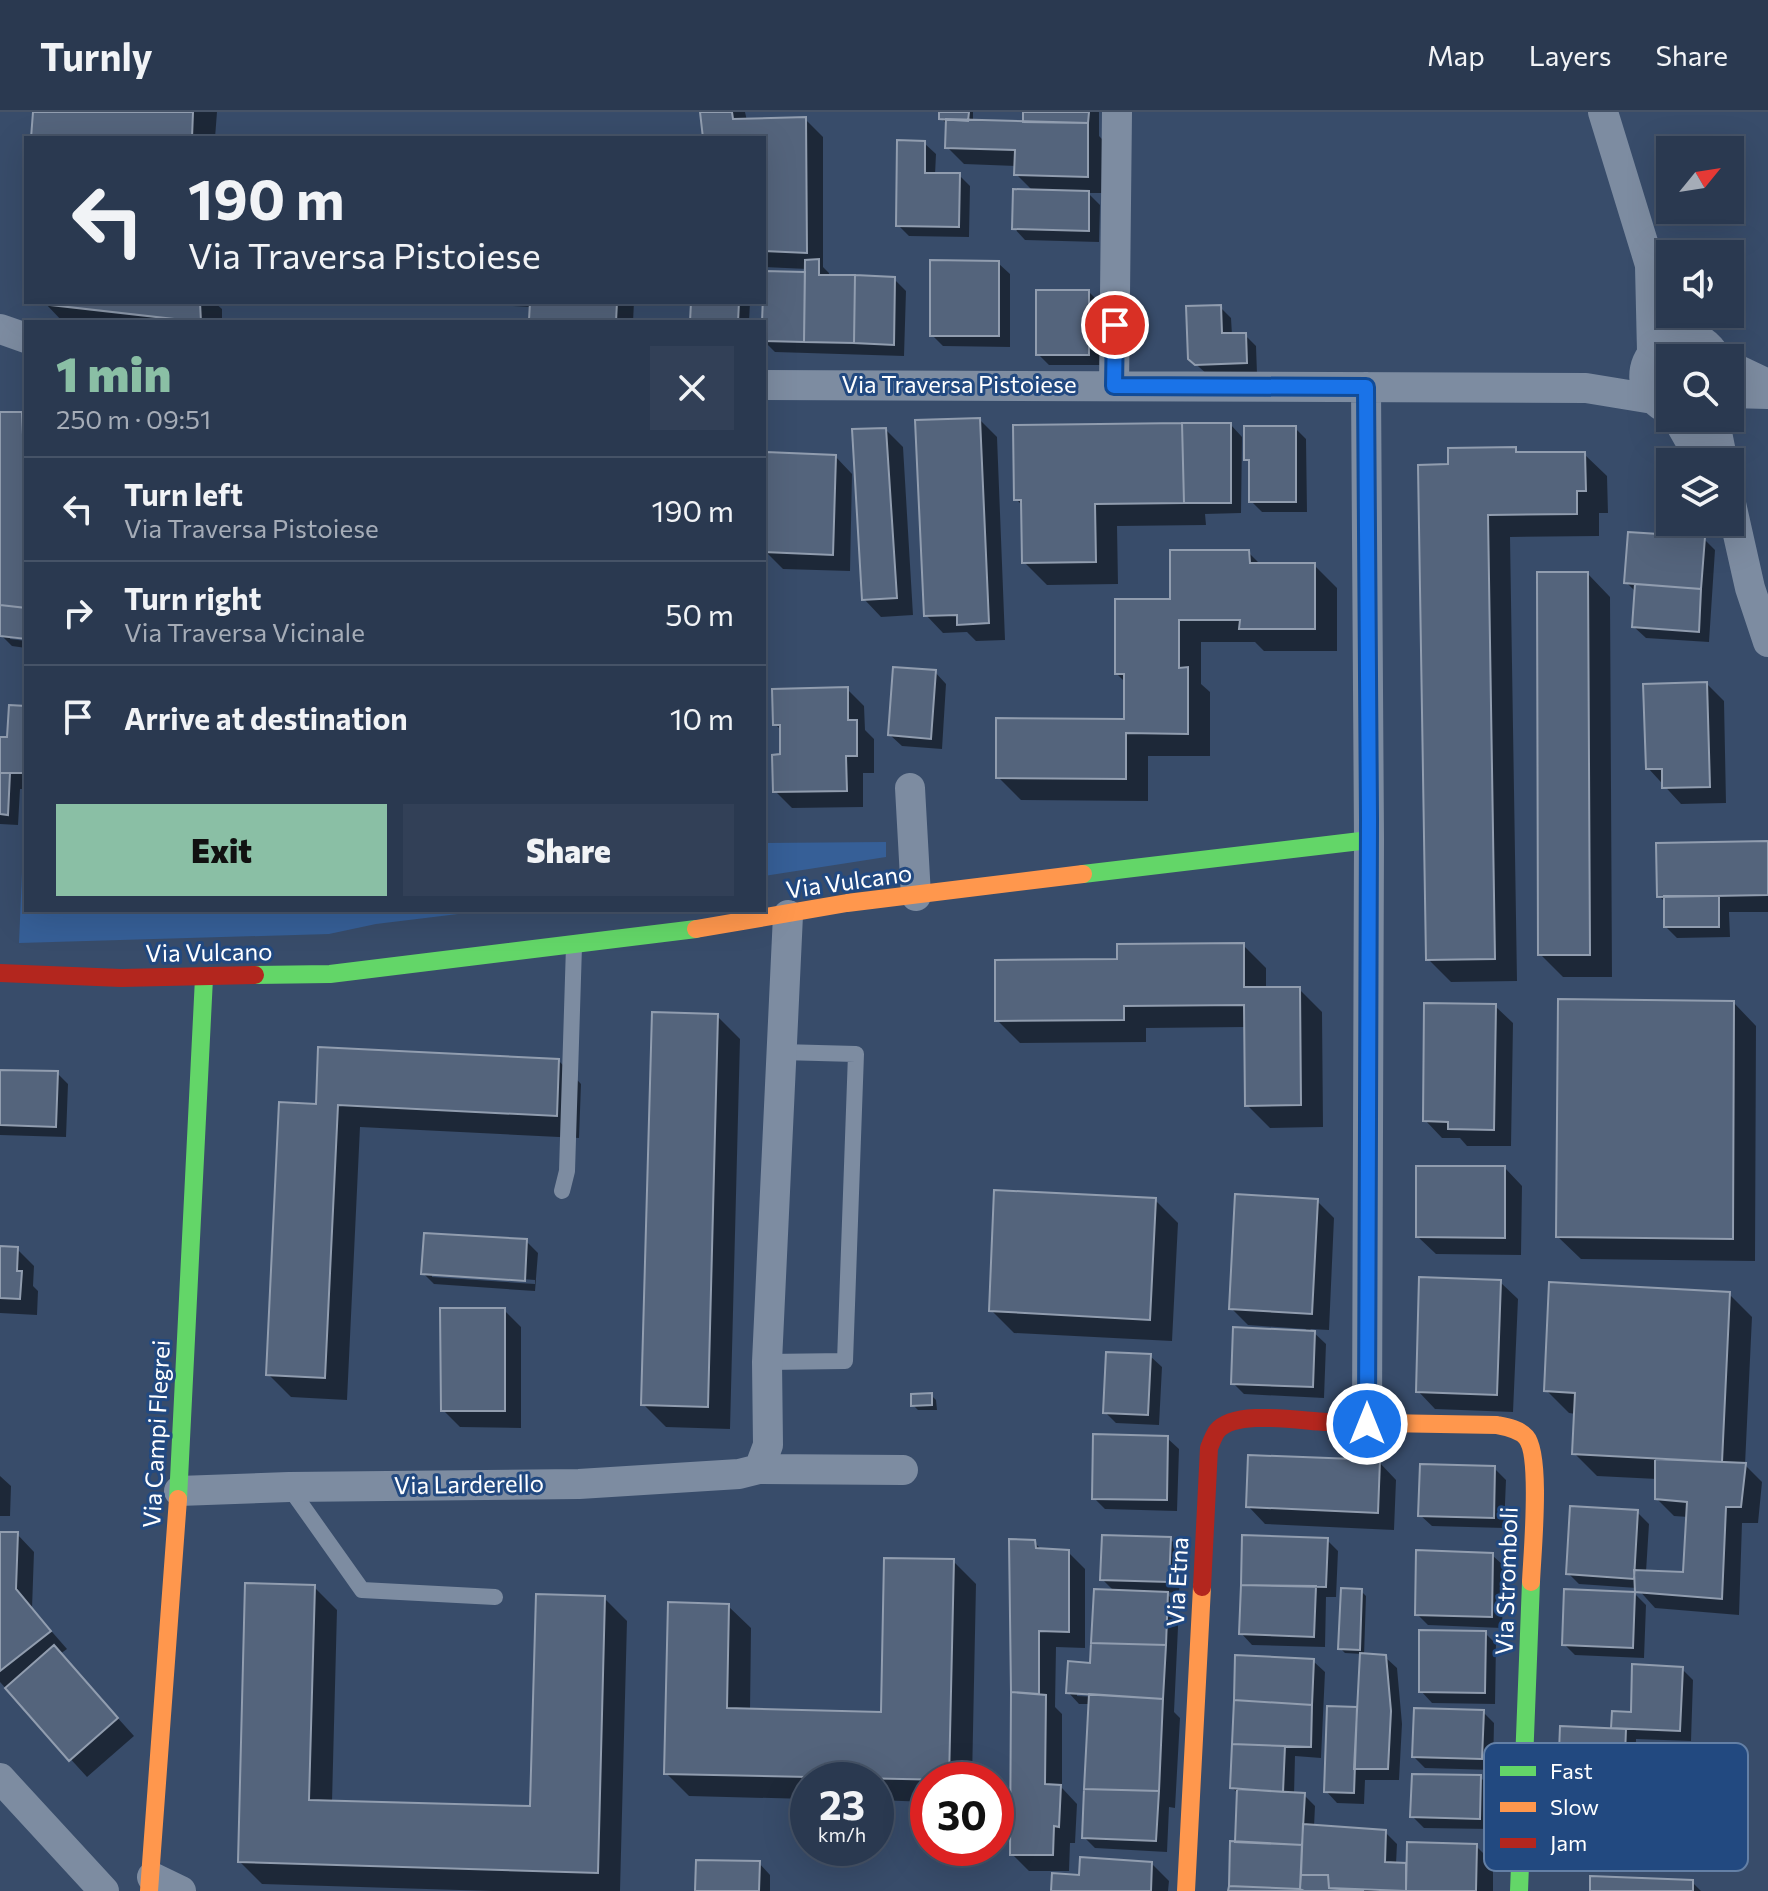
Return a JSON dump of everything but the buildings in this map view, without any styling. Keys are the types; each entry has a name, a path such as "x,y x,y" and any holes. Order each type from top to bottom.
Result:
{"street":[{"path":"1114,386 1117,112"},
{"path":"1603,112 1650,265 1656,276"},
{"path":"1650,265 1649,358 1645,383 1656,397"},
{"name":"Via Traversa Pistoiese","path":"1586,388 1649,358 1683,328"},
{"path":"1687,328 1706,344"},
{"path":"0,329 24,337"},
{"path":"1744,373 1768,384"},
{"name":"Via Traversa Pistoiese","path":"766,385 1586,388 1656,404"},
{"path":"1366,387 1369,840 1367,1424"},
{"path":"1744,393 1768,394"},
{"path":"1738,536 1750,588 1768,642"},
{"path":"910,788 916,896"},
{"name":"Via Vulcano","path":"0,973 204,978 330,974 788,915 847,903 1369,840"},
{"path":"759,1469 768,1445 767,1362 788,915"},
{"name":"Via Campi Flegrei","path":"150,1884 179,1491 204,978"},
{"name":"Via Etna","path":"1186,1891 1209,1448 1217,1431 1230,1421 1250,1418 1367,1424"},
{"name":"Via Stromboli","path":"1367,1424 1497,1425 1517,1429 1527,1435 1533,1446 1535,1470 1525,1743"},
{"name":"Via Larderello","path":"179,1491 579,1484 739,1474 759,1469 903,1470"},
{"path":"0,1778 104,1891"},
{"name":"Via Stromboli","path":"1519,1891 1520,1871"},
{"path":"150,1884 181,1891"}],"lane":[{"path":"562,1191 567,1171 574,944"},
{"path":"767,1362 845,1361 856,1054 781,1052"},
{"path":"289,1487 362,1590 495,1597"}],"shaded area":[{"path":"24,824 24,912 475,912 376,924 329,934 19,943"},
{"path":"886,842 886,857 766,876 766,843"}],"traffic: fast":[{"path":"1083,874 1369,840"},
{"path":"255,975 330,974 696,929"},
{"path":"178,1499 204,978"},
{"path":"1525,1743 1531,1582"},
{"path":"1519,1891 1520,1871"}],"traffic: slow":[{"path":"696,929 847,903 1083,874"},
{"path":"1327,1422 1497,1425 1523,1434 1531,1447 1534,1463 1531,1582"},
{"path":"149,1891 178,1499"},
{"path":"1186,1891 1202,1587"}],"traffic: jam":[{"path":"0,973 121,978 255,975"},
{"path":"1202,1587 1209,1448 1217,1431 1226,1424 1253,1418 1327,1422"}],"route":[{"path":"1115,325 1114,386 1366,387 1369,819 1367,1424"}]}
